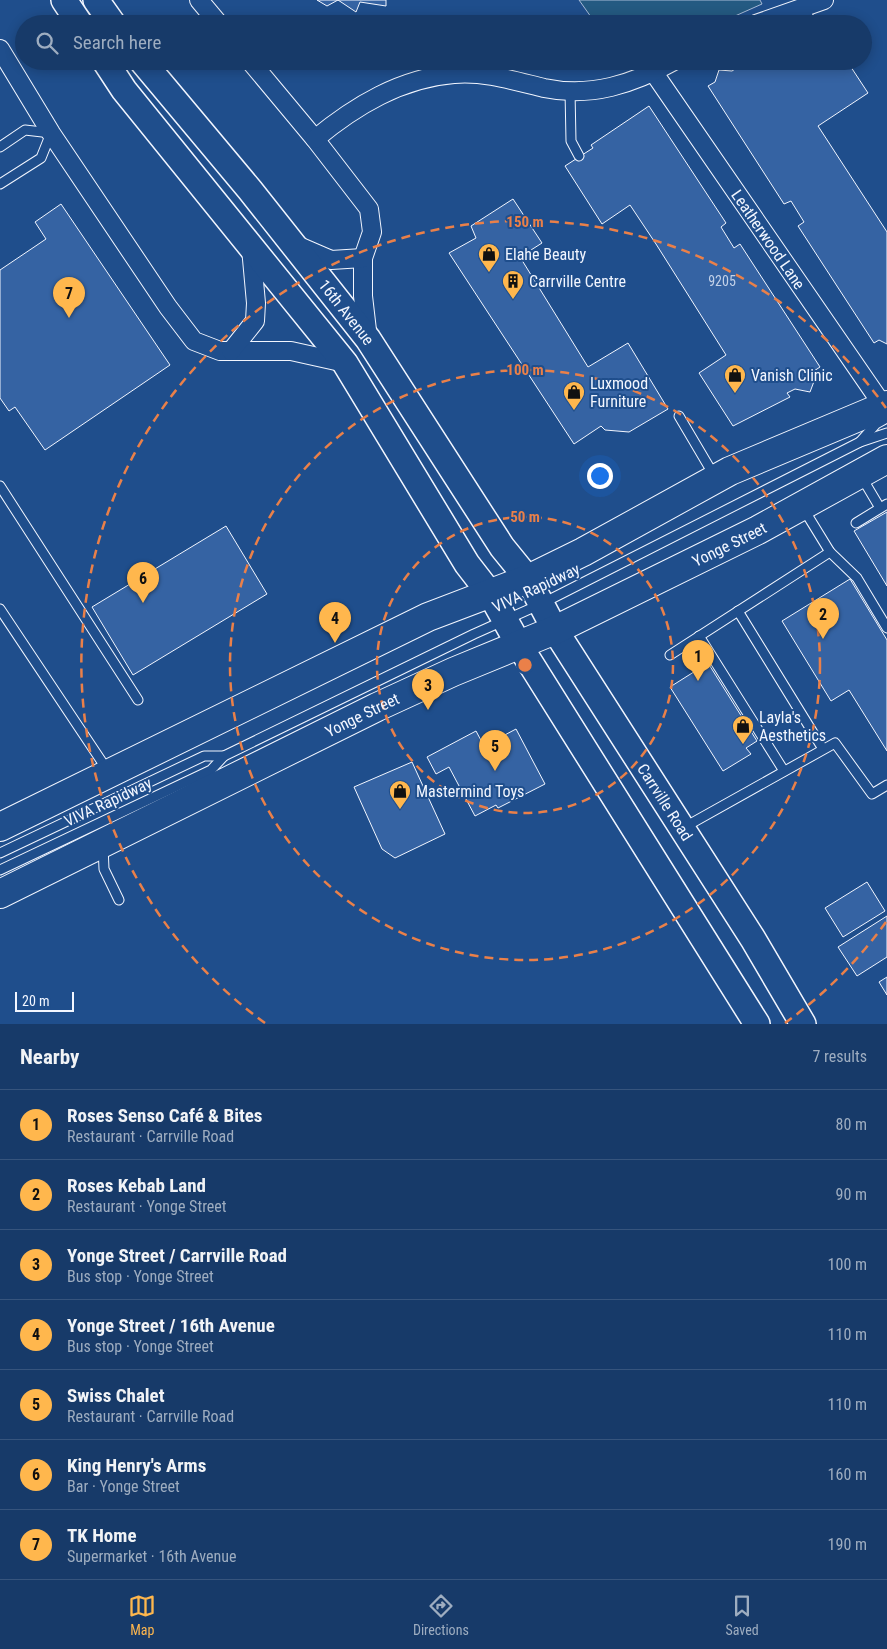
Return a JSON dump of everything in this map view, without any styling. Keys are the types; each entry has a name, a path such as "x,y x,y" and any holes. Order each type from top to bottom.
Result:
{"main road":[{"path":"64,0 74,15"},
{"path":"96,0 107,15"},
{"name":"16th Avenue","path":"111,70 124,90 345,363 467,564 491,595 519,645"},
{"name":"16th Avenue","path":"149,70 292,243 368,339 502,547 528,579"},
{"path":"0,827 428,617 491,595 528,579 592,547 716,479 886,410"},
{"name":"Yonge Street","path":"0,894 377,707 453,672 555,630 802,506 887,459"},
{"name":"Carrville Road","path":"528,579 555,630 719,886 804,1024"},
{"path":"519,645 757,1024"},
{"path":"684,909 719,886"}],"street":[{"path":"199,0 212,15"},
{"path":"780,15 824,0"},
{"name":"16th Avenue","path":"0,49 51,133 168,307 194,342 220,351 291,351 345,363"},
{"path":"258,70 315,139 369,209 372,232 363,258 363,296 368,339"},
{"path":"315,139 369,100 417,80 454,74 471,74 570,91 591,92 621,85 658,70"},
{"name":"Leatherwood Lane","path":"654,72 886,410"},
{"path":"292,243 331,260 363,258"},
{"path":"231,351 255,321 256,303 251,247"}],"lane":[{"path":"803,6 808,15"},
{"path":"570,91 571,141 580,156"},
{"path":"0,147 25,130 51,133 41,158 0,184"},
{"name":"VIVA Rapidway","path":"860,442 886,410"},
{"path":"679,416 716,479"},
{"name":"VIVA Rapidway","path":"0,870 211,770 224,756 541,604 860,442 887,433"},
{"path":"856,523 883,506 860,474"},
{"path":"0,486 138,700"},
{"path":"802,506 830,552 857,578 887,628"},
{"path":"670,655 830,552"},
{"path":"0,609 110,773"},
{"path":"738,611 823,749"},
{"path":"699,636 784,772"},
{"path":"682,828 835,743 872,794 887,785"},
{"name":"VIVA Rapidway","path":"0,853 204,756 224,756"},
{"path":"103,843 104,869 119,900"}],"shaded area":[{"path":"579,0 760,0 762,4 737,15 590,15"}],"building":[{"path":"317,0 338,0 327,6"},
{"path":"338,0 386,0 386,6 360,2 356,12"},
{"path":"719,70 853,70 868,93 818,126 887,232 887,344 879,340 874,343 798,226 804,222 791,201 784,204 708,86 715,82"},
{"path":"649,106 726,223 721,227 734,248 740,244 820,367 814,371 816,376 810,392 795,389 787,393 790,397 733,426 699,373 726,355 656,244 630,205 602,224 565,166 593,148 591,145"},
{"name":"Carrville Centre","path":"513,199 542,243 520,257 588,367 628,343 668,409 629,432 605,430 601,426 574,444 449,253 476,238 471,226"},
{"path":"61,204 170,365 45,450 15,407 9,411 0,398 0,270 46,239 35,222"},
{"path":"887,512 887,586 854,531"},
{"path":"226,526 267,594 133,675 92,607"},
{"path":"850,579 887,640 887,751 849,690 831,701 782,621"},
{"path":"708,663 757,741 746,748 751,754 723,771 670,687"},
{"path":"516,729 545,784 498,808 496,805 475,816 449,767 436,774 427,757 476,731 484,746"},
{"name":"Mastermind Toys","path":"412,762 445,834 395,858 382,849 354,787"},
{"path":"867,882 885,911 843,937 825,908"},
{"path":"887,916 887,957 857,976 838,947"},
{"path":"887,977 887,995 879,982"}],"place":[{"name":"Elahe Beauty","path":"489,273"},
{"name":"Carrville Centre","path":"513,300"},
{"name":"TK Home","path":"69,318"},
{"name":"Vanish Clinic","path":"735,394"},
{"name":"Luxmood Furniture","path":"574,411"},
{"name":"King Henry's Arms","path":"143,603"},
{"name":"Roses Kebab Land","path":"823,639"},
{"name":"Yonge Street / 16th Avenue","path":"335,643"},
{"name":"Roses Senso Café & Bites","path":"698,681"},
{"name":"Yonge Street / Carrville Road","path":"428,710"},
{"name":"Layla's Aesthetics","path":"743,745"},
{"name":"Swiss Chalet","path":"495,771"},
{"name":"Mastermind Toys","path":"400,810"}]}
